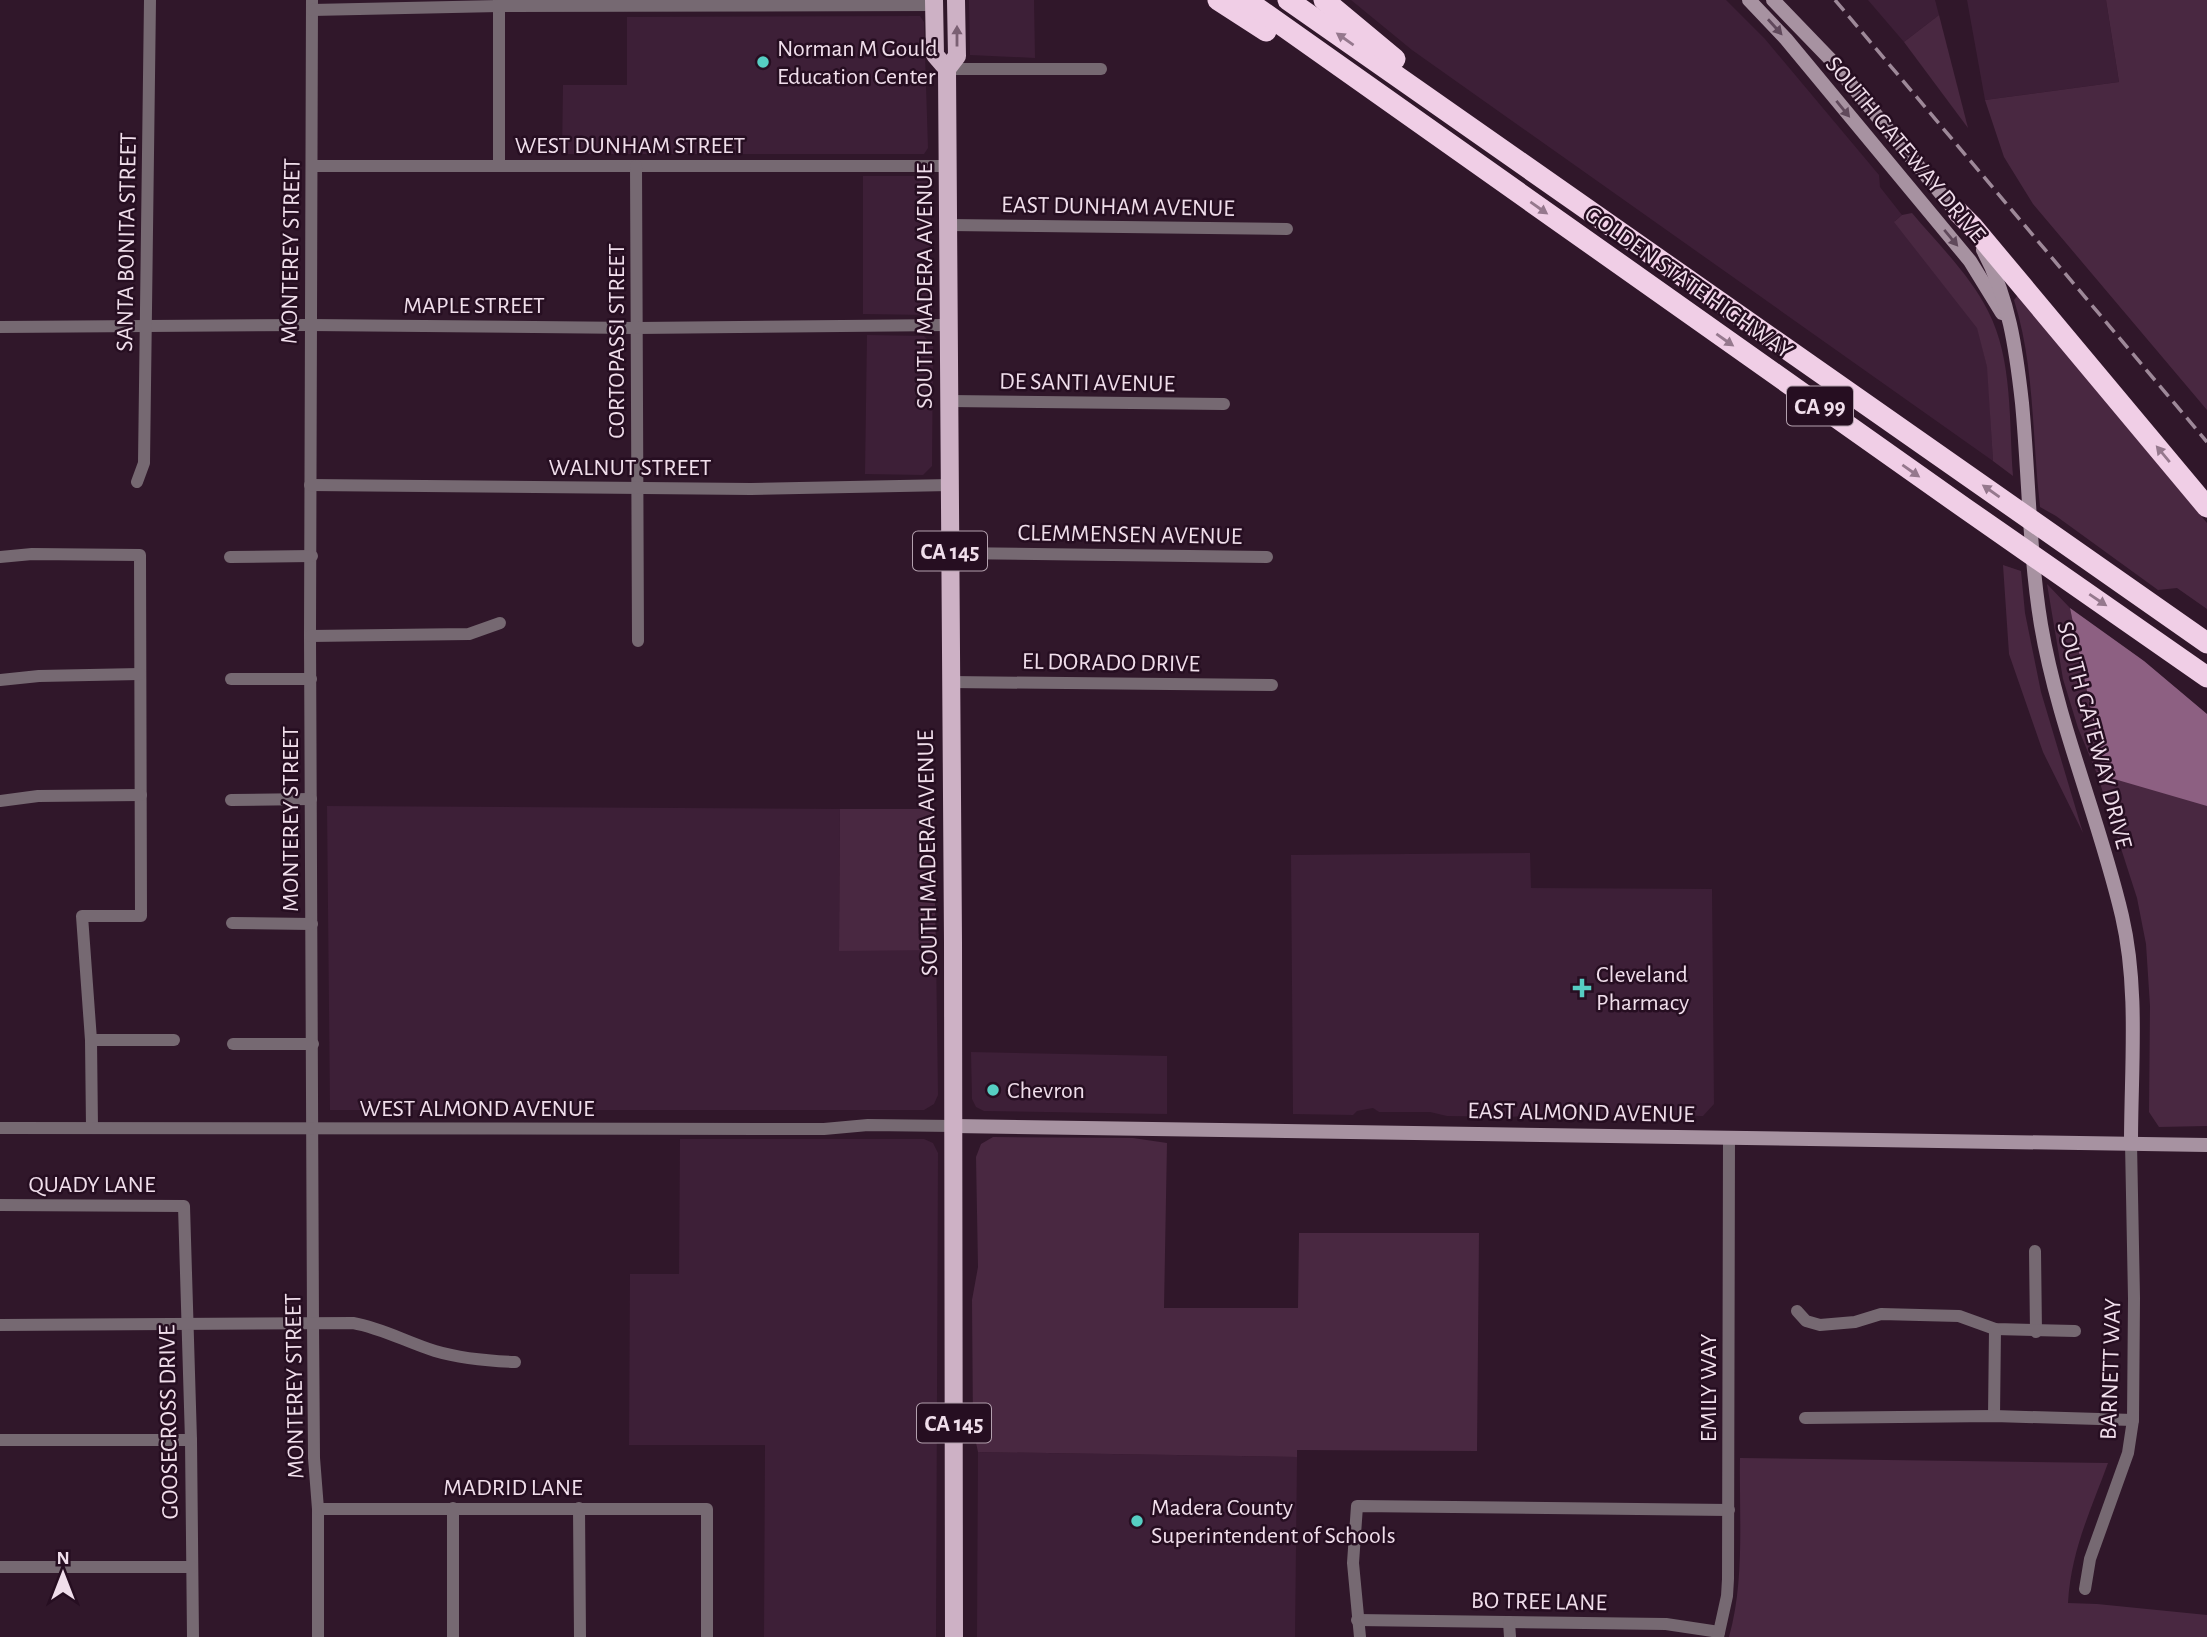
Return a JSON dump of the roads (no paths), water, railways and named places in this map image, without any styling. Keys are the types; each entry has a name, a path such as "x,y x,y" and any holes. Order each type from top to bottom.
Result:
{"highway":[{"path":"1218,0 1483,169"},
{"name":"GOLDEN STATE HIGHWAY","path":"1246,0 2207,677"},
{"name":"GOLDEN STATE HIGHWAY","path":"1289,0 2207,643"},
{"path":"1324,0 1502,148"},
{"path":"1958,212 1982,237 2207,507"},
{"path":"2157,640 2182,671 2207,692"}],"main road":[{"name":"SOUTH MADERA AVENUE","path":"954,1637 954,1126 947,69 957,56 956,0"},
{"name":"SOUTH GATEWAY DRIVE","path":"1749,0 1786,39 1979,274 1999,306 2013,337"},
{"name":"SOUTH GATEWAY DRIVE","path":"1773,0 1829,58 1958,212 1991,265 2006,304 2020,382 2036,591 2046,654 2122,915 2129,956 2132,993 2131,1143"},
{"name":"SOUTH MADERA AVENUE","path":"934,2 935,55 947,69"},
{"path":"1906,186 1924,172"},
{"name":"EAST ALMOND AVENUE","path":"954,1126 2207,1144"}],"street":[{"name":"SANTA BONITA STREET","path":"137,482 144,463 150,0"},
{"path":"312,5 934,2"},
{"path":"499,3 499,165"},
{"name":"MONTEREY STREET","path":"312,5 310,636 314,1458 318,1509 318,1637"},
{"path":"947,69 1101,69"},
{"name":"WEST DUNHAM STREET","path":"312,166 948,166"},
{"name":"CORTOPASSI STREET","path":"636,166 638,641"},
{"name":"EAST DUNHAM AVENUE","path":"948,225 1287,229"},
{"name":"MAPLE STREET","path":"0,327 310,325 637,328 948,325"},
{"name":"DE SANTI AVENUE","path":"949,401 1224,404"},
{"name":"WALNUT STREET","path":"310,485 638,488 950,485"},
{"name":"CLEMMENSEN AVENUE","path":"950,553 1267,557"},
{"path":"0,557 32,554 141,555 141,916 82,916 91,1040 92,1128"},
{"path":"230,557 312,556"},
{"path":"310,636 469,634 500,623"},
{"path":"0,680 39,676 140,674"},
{"path":"231,679 311,679"},
{"name":"EL DORADO DRIVE","path":"950,682 1272,685"},
{"path":"0,802 38,796 141,795"},
{"path":"231,800 311,799"},
{"path":"232,923 312,924"},
{"path":"91,1040 174,1040"},
{"path":"233,1045 313,1045"},
{"name":"WEST ALMOND AVENUE","path":"0,1128 824,1129 868,1125 954,1126"},
{"name":"EMILY WAY","path":"1719,1634 1727,1596 1729,1510 1729,1137"},
{"name":"BARNETT WAY","path":"2085,1589 2090,1559 2128,1453 2133,1420 2131,1143"},
{"name":"QUADY LANE","path":"0,1205 184,1206"},
{"name":"GOOSECROSS DRIVE","path":"184,1206 191,1440 193,1637"},
{"path":"2035,1251 2036,1332"},
{"path":"1797,1311 1806,1321 1819,1325 1855,1322 1881,1314 1959,1316 1995,1329 2075,1331"},
{"path":"0,1325 353,1323 371,1326 458,1358 515,1362"},
{"path":"1994,1416 1995,1329"},
{"path":"1805,1418 1994,1416 2133,1420"},
{"path":"0,1440 191,1440"},
{"path":"1360,1637 1353,1563 1357,1506 1729,1510"},
{"path":"453,1508 453,1637"},
{"path":"579,1508 579,1637"},
{"name":"MADRID LANE","path":"318,1509 707,1509 707,1637"},
{"path":"0,1567 192,1567"},
{"name":"BO TREE LANE","path":"1357,1620 1509,1622 1637,1630 1666,1624 1719,1634"},
{"path":"1509,1622 1510,1637"}],"railway":[{"path":"1835,0 2207,442"}],"place":[{"name":"Norman M Gould Education Center","path":"763,62"},
{"name":"Cleveland Pharmacy","path":"1582,988"},
{"name":"Chevron","path":"993,1090"},
{"name":"Madera County Superintendent of Schools","path":"1137,1521"}]}
